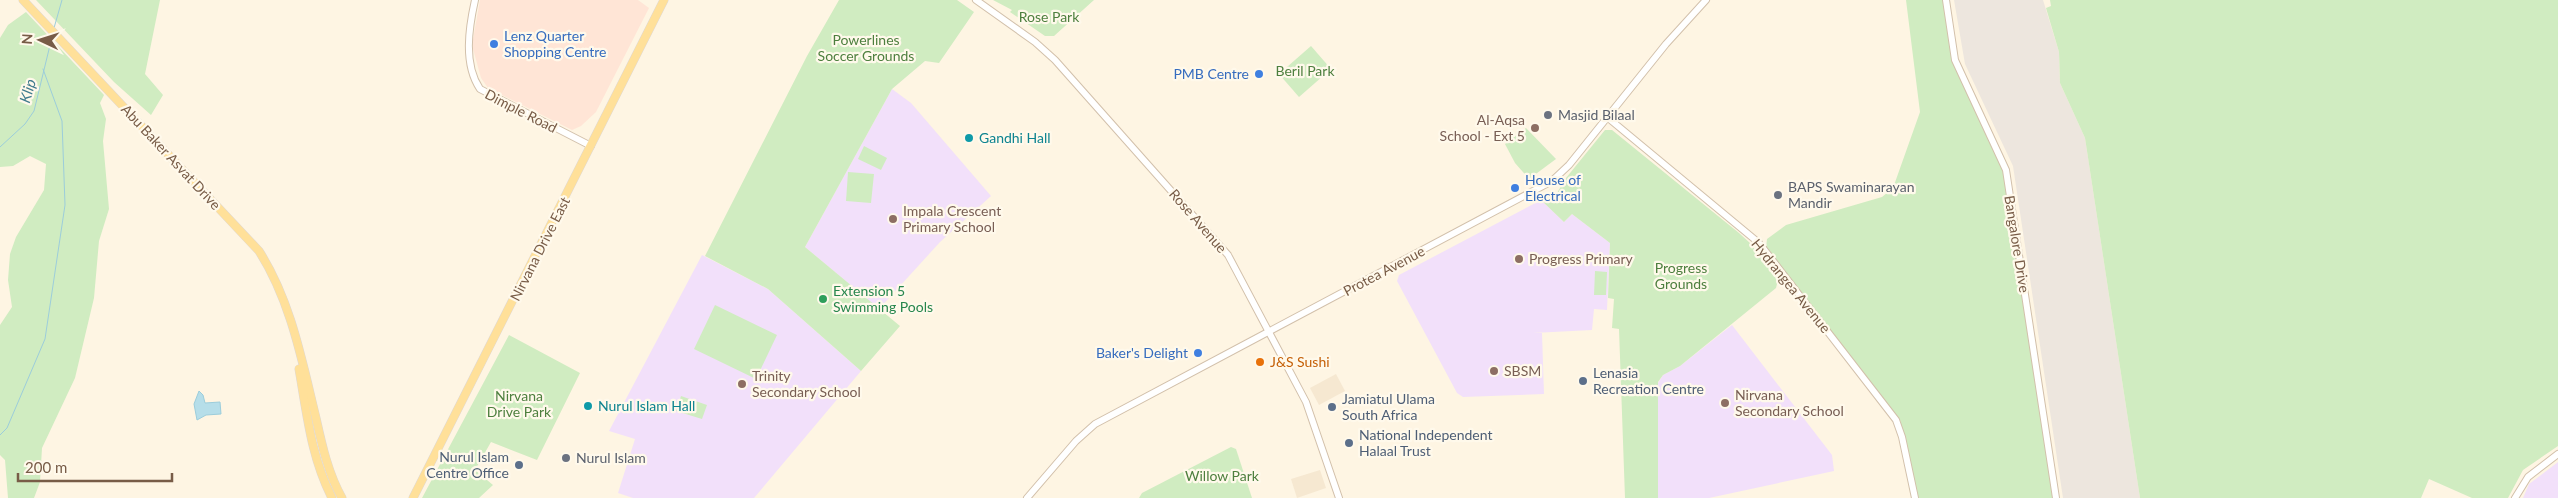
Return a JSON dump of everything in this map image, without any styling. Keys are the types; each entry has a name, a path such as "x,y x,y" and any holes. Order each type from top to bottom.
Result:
{"main road":[{"name":"Abu Baker Asvat Drive","path":"23,0 259,251 282,295 294,330 325,455 342,498"},
{"name":"Nirvana Drive East","path":"413,498 664,0"},
{"name":"Abu Baker Asvat Drive","path":"294,330 312,445 332,498"}],"street":[{"name":"Dimple Road","path":"474,0 469,47 476,82 480,89 591,146"},
{"name":"Rose Avenue","path":"976,0 1035,42 1051,56 1228,255 1311,413 1340,498"},
{"name":"Protea Avenue","path":"1027,498 1091,426 1548,184 1561,174 1671,38 1706,0"},
{"name":"Bangalore Drive","path":"1946,0 1955,60 2006,173 2056,498"},
{"name":"Hydrangea Avenue","path":"1607,117 1759,243 1896,420 1902,437 1915,498"},
{"path":"2516,498 2528,477 2558,454"}],"shaded area":[{"path":"480,0 638,0 649,8 596,112 581,126 572,130 488,88 481,78 472,45"},
{"path":"1954,0 2043,0 2059,52 2060,83 2085,138 2140,498 2063,498 2013,166 1965,64"},
{"name":"Impala Crescent Primary School","path":"892,89 911,103 991,196 940,242 879,309 805,247"},
{"name":"Progress Primary","path":"1541,200 1564,222 1572,214 1610,243 1607,310 1594,309 1592,330 1533,333 1542,333 1544,394 1463,397 1457,393 1397,281 1399,275"},
{"name":"Trinity Secondary School","path":"702,255 768,289 861,371 754,498 633,498 618,493 635,439 609,431"},
{"name":"Nirvana Secondary School","path":"1732,325 1832,455 1834,471 1709,498 1658,498 1658,383 1663,375 1680,366"},
{"path":"1336,374 1345,391 1319,405 1310,388"},
{"path":"2558,462 2558,498 2523,498 2529,484"},
{"path":"1320,470 1326,488 1297,498 1291,479"}],"green space":[{"path":"36,0 160,0 145,74 163,95 151,115 114,82"},
{"name":"Powerlines Soccer Grounds","path":"839,0 957,0 974,12 939,63 925,61 892,89 805,247 900,326 861,371 768,289 705,256 807,56"},
{"name":"Rose Park","path":"993,0 1094,0 1054,36 1045,36 1010,12 1012,10"},
{"path":"1906,0 1943,0 1951,55 2001,165 2005,179 2053,498 1918,498 1900,420 1766,248 1767,239 1786,225 1882,197 1893,188 1920,112"},
{"path":"2050,0 2558,0 2558,446 2523,470 2508,498 2472,498 2429,479 2421,498 2140,498 2085,138 2060,83 2059,52 2046,8 2051,6"},
{"path":"26,12 104,95 100,103 106,119 103,141 109,209 99,241 94,298 75,378 42,448 40,482 34,498 8,498 5,460 0,455 0,325 12,307 8,280 10,254 16,237 44,190 46,164 30,156 13,166 0,167 0,38 8,25"},
{"name":"Beril Park","path":"1311,46 1331,69 1299,97 1279,74"},
{"path":"1526,128 1556,159 1529,179 1515,163 1505,144"},
{"name":"Progress Grounds","path":"1605,130 1612,130 1739,233 1751,244 1778,280 1776,288 1680,366 1663,375 1658,382 1658,498 1625,498 1619,329 1612,328 1614,299 1608,298 1610,243 1572,214 1564,222 1541,200 1546,197 1554,198 1566,178"},
{"path":"864,146 887,158 881,170 858,159"},
{"path":"848,172 874,174 871,203 846,201"},
{"path":"1595,271 1607,272 1606,295 1594,295"},
{"path":"715,305 777,335 756,379 694,349"},
{"name":"Nirvana Drive Park","path":"509,335 580,373 537,460 491,442 475,470 493,485 479,498 422,498"},
{"path":"681,396 707,405 702,419 676,411"},
{"name":"Willow Park","path":"1231,447 1236,449 1252,498 1139,498 1142,493"}],"water":[{"path":"199,391 203,395 205,403 220,402 221,414 206,415 197,420 194,404"}],"waterway":[{"name":"Klip","path":"54,28 62,0"},
{"name":"Klip","path":"0,147 25,124 34,111 52,37"},
{"path":"0,435 7,428 45,339 65,205 62,121 43,69"}],"place":[{"name":"Lenz Quarter Shopping Centre","path":"494,44"},
{"name":"PMB Centre","path":"1259,74"},
{"name":"Masjid Bilaal","path":"1548,115"},
{"name":"Al-Aqsa School - Ext 5","path":"1535,128"},
{"name":"Gandhi Hall","path":"969,138"},
{"name":"House of Electrical","path":"1515,188"},
{"name":"BAPS Swaminarayan Mandir","path":"1778,195"},
{"name":"Impala Crescent Primary School","path":"893,219"},
{"name":"Progress Primary","path":"1519,259"},
{"name":"Extension 5 Swimming Pools","path":"823,299"},
{"name":"Baker's Delight","path":"1198,353"},
{"name":"J&S Sushi","path":"1260,362"},
{"name":"SBSM","path":"1494,371"},
{"name":"Lenasia Recreation Centre","path":"1583,381"},
{"name":"Trinity Secondary School","path":"742,384"},
{"name":"Nirvana Secondary School","path":"1725,403"},
{"name":"Nurul Islam Hall","path":"588,406"},
{"name":"Jamiatul Ulama South Africa","path":"1332,407"},
{"name":"National Independent Halaal Trust","path":"1349,443"},
{"name":"Nurul Islam","path":"566,458"},
{"name":"Nurul Islam Centre Office","path":"519,465"}]}
